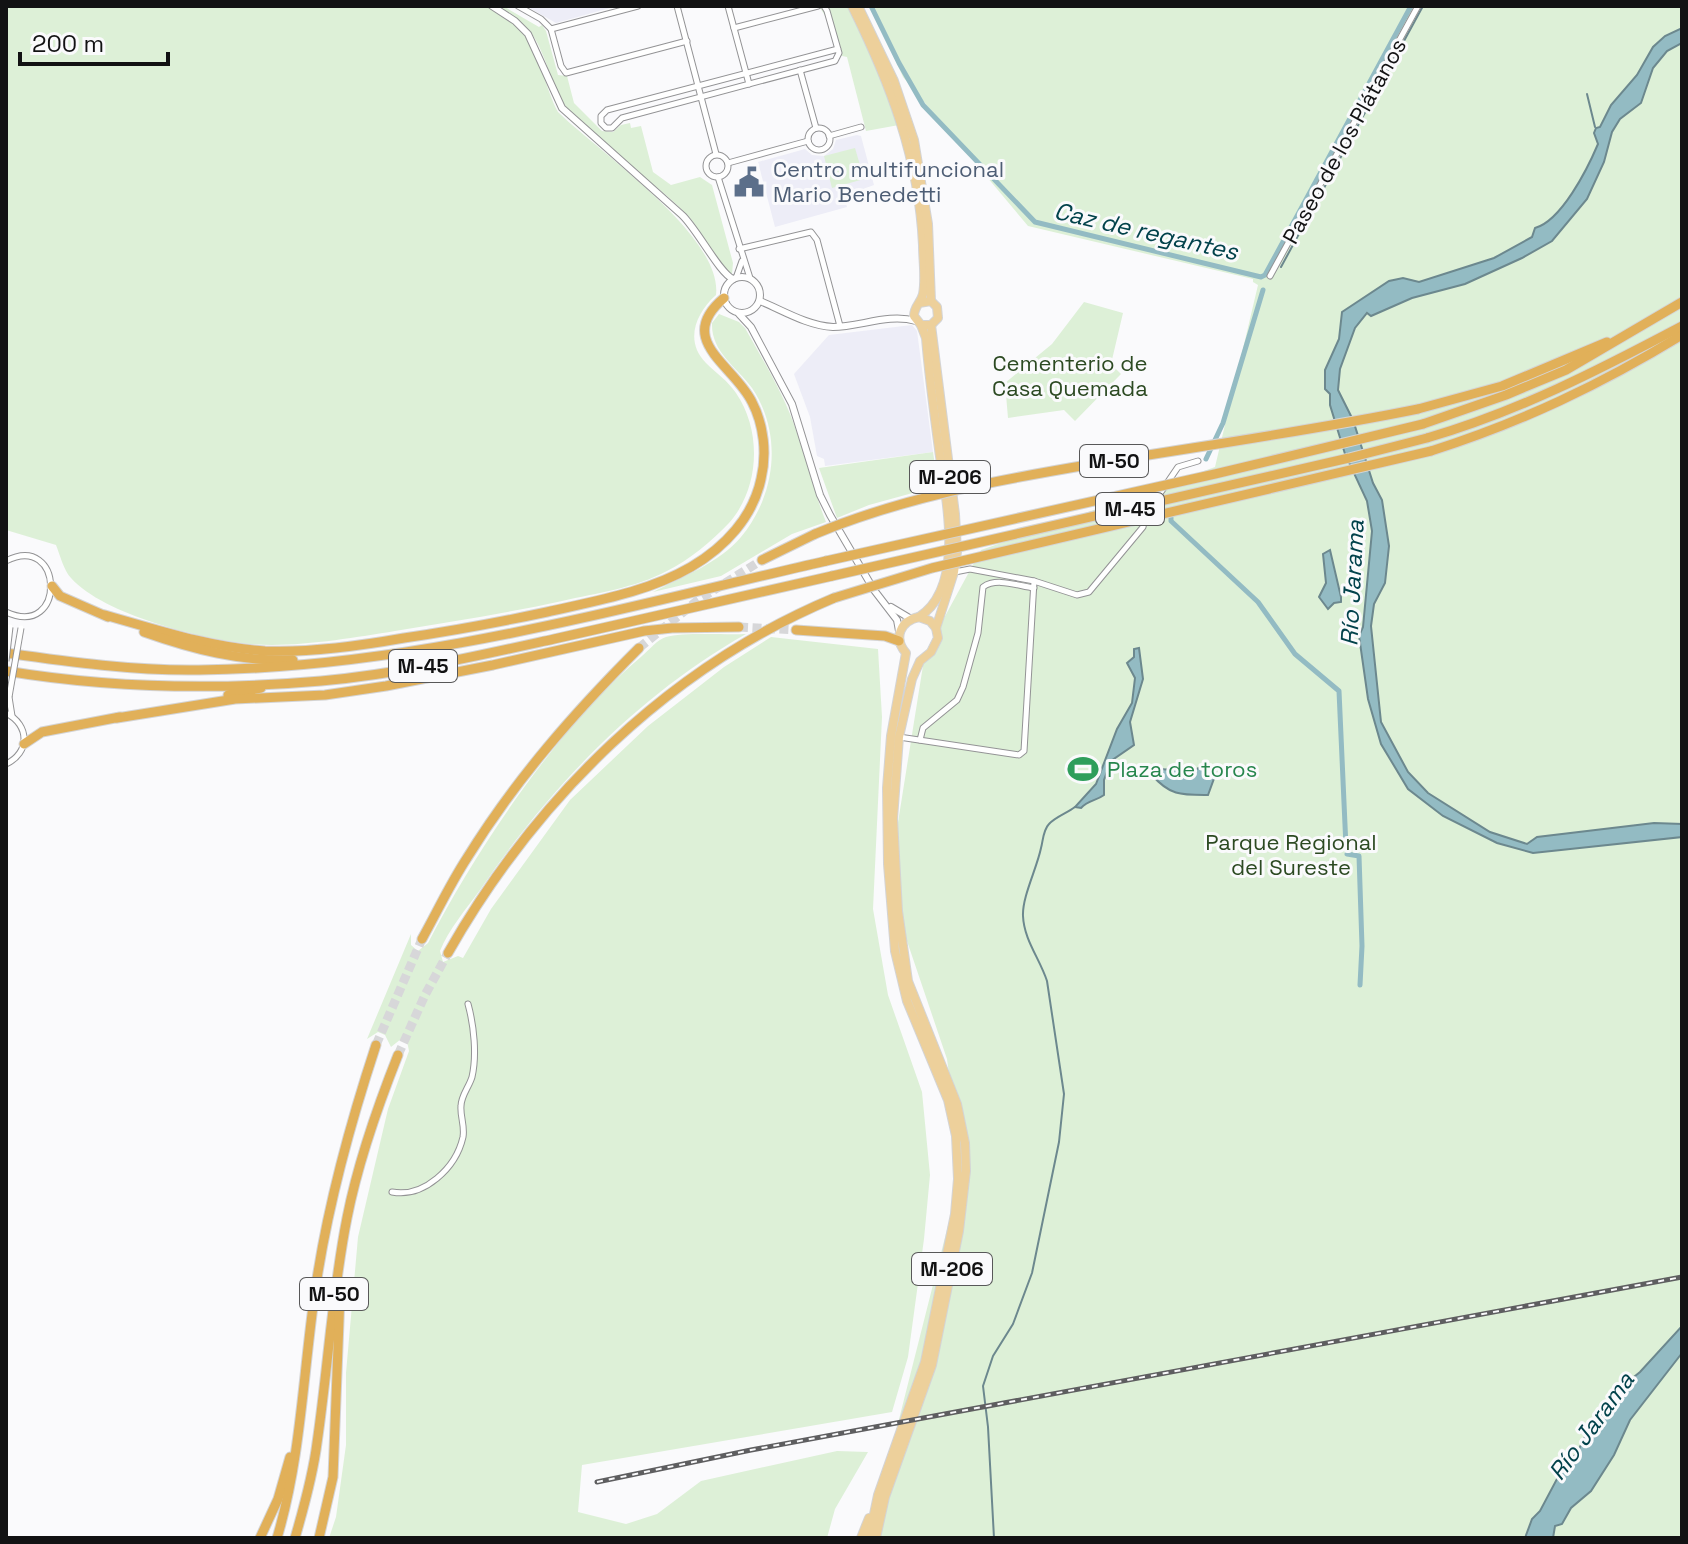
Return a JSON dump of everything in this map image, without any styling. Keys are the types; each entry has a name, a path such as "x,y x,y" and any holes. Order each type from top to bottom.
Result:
{"highway":[{"path":"105,615 200,642 234,648 269,651 322,649 487,625 645,587 680,572 717,549 734,533 753,504 761,479 764,448 752,402 706,343 704,323 724,293"},
{"name":"M-50","path":"762,560 815,534 900,504 1023,476 1418,409 1502,386 1629,333 1682,302"},
{"name":"M-45","path":"6,671 133,683 271,684 323,681 435,664 1335,462 1427,438 1512,409 1574,383 1682,326"},
{"name":"M-45","path":"6,653 133,668 197,671 324,663 487,638 1423,424 1566,370 1629,333"},
{"path":"448,953 471,914 525,839 558,799 627,729 666,695 725,653 788,618 834,598 932,568 1431,451 1517,421 1579,394 1682,335"},
{"path":"52,586 60,596 198,650 269,661 308,660 324,663"},
{"path":"117,718 235,699 325,695 386,686 644,631 739,627"},
{"path":"796,630 899,636"},
{"path":"422,939 466,859 518,784 573,716 639,648"},
{"path":"24,744 42,732 255,690 271,684"},
{"name":"M-50","path":"277,1538 290,1489 315,1296 334,1182 348,1128 376,1045"},
{"name":"M-50","path":"295,1538 317,1444 333,1305 347,1218 370,1130 398,1055"},
{"path":"319,1538 333,1477 338,1325 347,1218"},
{"path":"260,1538 278,1499 299,1431"}],"main road":[{"name":"M-206","path":"852,6 888,82 908,142 922,225 923,295 916,306 918,323 926,338 949,541 943,586 932,608 915,618 899,636"},
{"name":"M-206","path":"858,6 894,81 914,140 928,224 931,301 939,312 931,325 957,552 954,572 936,628 936,646 923,657 912,679 899,737 893,819 902,949 910,989 957,1104 965,1143 966,1171 959,1231 932,1365 885,1497 876,1538"},
{"path":"916,306 931,301"},
{"path":"918,323 931,325"},
{"path":"915,618 930,621 936,628"},
{"path":"899,636 906,653 923,657"},
{"name":"M-206","path":"869,1538 878,1495 925,1362 955,1214 958,1179 956,1136 948,1100 907,1001 895,951 888,864 887,788 891,736 906,653"},
{"path":"861,1538 878,1495"}],"street":[{"path":"492,6 515,21 532,41 562,108 682,215 698,232 725,275 750,278"},
{"path":"518,6 541,19 551,29 561,66 566,73 687,41"},
{"path":"551,29 638,6"},
{"path":"677,6 716,154"},
{"path":"728,6 749,84"},
{"path":"734,28 821,6 838,49 839,57 835,61 622,118 612,128 606,128 601,121 602,114 607,110 838,49"},
{"name":"Paseo de los Plátanos","path":"1270,276 1418,6"},
{"path":"800,70 816,128"},
{"path":"829,136 861,127"},
{"path":"816,128 825,130 829,136 828,145 820,150 813,148 808,141 809,133 816,128"},
{"path":"728,163 808,141"},
{"path":"716,154 728,163 727,171 720,176 710,174 705,166 709,157 716,154"},
{"path":"720,176 742,260 750,278 759,288 760,301 749,312 739,314"},
{"path":"739,249 811,232 817,240 840,326"},
{"path":"714,258 729,308 751,327 799,419 815,480 830,515 874,590 897,620 899,636"},
{"path":"724,293 742,260"},
{"path":"760,301 822,326 896,318 918,323"},
{"path":"896,318 916,306"},
{"path":"749,312 751,327"},
{"path":"954,572 962,568 970,569 1077,595 1089,592 1143,527 1146,514 1178,467 1198,461"},
{"path":"957,552 960,561 970,569"},
{"path":"6,561 19,556 39,561 46,568 52,586 43,608 21,616 6,612 10,627 6,661"},
{"path":"920,740 923,728 957,700 963,687 978,633 983,587 1000,582 1034,585"},
{"path":"899,737 1019,755 1024,751 1034,585"},
{"path":"888,605 915,618"},
{"path":"13,717 9,697 21,628 29,615"},
{"path":"6,713 23,728 24,744 17,758 6,764"},
{"path":"392,1192 406,1194 423,1188 437,1178 457,1152 463,1136 461,1105 472,1076 473,1034 468,1004"}],"shaded area":[{"path":"526,6 617,6 556,23"},
{"path":"861,136 874,185 863,189 865,198 846,203 847,207 775,227 758,162 805,149 812,155 824,156 833,149 836,140"},
{"path":"912,325 917,331 933,452 825,466 824,459 817,456 810,417 794,374 829,335"}],"green space":[{"path":"6,6 487,6 507,18 530,43 558,112 655,196 700,247 713,272 716,295 698,319 694,337 699,354 736,393 750,424 754,459 752,477 739,509 722,530 692,556 642,582 458,621 342,639 285,645 230,641 181,631 129,614 86,591 69,575 56,545 6,530"},
{"path":"503,6 539,27 542,25 558,75 567,76 574,103 602,131 613,132 621,125 630,123 631,128 641,126 653,172 671,185 700,177 712,185 733,263 732,274 721,265 689,217 675,203 582,126 569,111 532,34 499,7"},
{"path":"819,6 847,6 875,62 899,125 866,131 847,57 837,55 827,19"},
{"name":"Parque Regional del Sureste","path":"871,6 1682,6 1682,1538 869,1538 962,1170 947,1059 888,885 925,653 981,550 1215,467 1258,285 1253,279 1028,226 903,77"},
{"path":"855,148 864,179 832,188 824,156"},
{"name":"Cementerio de Casa Quemada","path":"1084,302 1123,313 1111,364 1121,374 1075,421 1064,410 1008,418 1005,383 1052,344"},
{"path":"719,314 739,322 745,328 774,379 792,419 826,522 792,534 721,576 653,592 700,569 732,546 753,520 768,484 771,444 768,425 752,388 716,342 712,323"},
{"path":"933,452 938,486 869,505 837,518 819,468"},
{"path":"746,634 669,685 598,747 566,780 507,852 453,927 440,951 443,962 458,956 463,958 491,909 570,800 648,726 724,667 771,637 878,649 882,717 873,909 888,995 922,1092 930,1175 908,1357 892,1412 582,1465 578,1512 626,1524 657,1514 701,1481 837,1451 868,1452 835,1509 827,1538 329,1538 336,1517 346,1445 346,1373 358,1237 388,1109 409,1051 407,1041 401,1039 391,1047 385,1035 378,1032 367,1039 411,934 411,945 418,951 428,943 496,828 551,752 611,684 654,645 673,635"}],"water":[{"path":"1682,28 1682,43 1667,51 1653,68 1641,103 1620,119 1612,132 1604,162 1587,199 1552,241 1465,284 1412,298 1371,316 1367,313 1355,328 1340,369 1338,390 1353,420 1373,483 1382,500 1389,546 1385,583 1374,604 1371,626 1381,722 1408,772 1428,793 1490,832 1527,844 1537,837 1654,823 1682,824 1682,837 1533,853 1497,843 1443,816 1408,789 1381,744 1368,699 1359,636 1363,627 1372,531 1367,501 1345,454 1330,405 1330,394 1325,389 1325,370 1339,339 1342,312 1389,281 1403,278 1419,282 1494,258 1532,237 1535,228 1554,216 1580,180 1598,144 1594,133 1596,128 1600,127 1611,105 1637,75 1653,47 1665,36"},
{"path":"1330,550 1341,602 1334,603 1328,609 1319,597 1326,583 1323,554"},
{"path":"1139,648 1143,679 1130,722 1134,745 1111,761 1104,780 1104,795 1081,808 1075,807 1096,784 1117,729 1132,703 1135,678 1127,663 1134,657 1134,649"},
{"path":"1206,764 1212,766 1216,773 1208,795 1177,793 1152,775 1152,770 1193,771"},
{"name":"Río Jarama","path":"1682,1326 1682,1353 1630,1420 1614,1455 1591,1491 1571,1508 1562,1524 1555,1526 1553,1538 1525,1538 1532,1519 1578,1451 1592,1422 1610,1405 1618,1390 1640,1372"}],"waterway":[{"name":"Caz de regantes","path":"871,6 923,105 1035,222 1261,277 1265,275 1411,6"},
{"path":"1281,267 1423,6"},
{"path":"1587,94 1595,127"},
{"path":"1206,459 1223,423 1263,290"},
{"path":"1171,518 1258,602 1295,654 1339,691 1346,847"},
{"path":"994,1538 983,1386 993,1356 1013,1324 1032,1273 1059,1142 1064,1094 1047,981 1026,933 1023,908 1046,829 1054,819 1075,807"},
{"path":"1347,854 1359,856 1360,985"}],"tunnel":[{"path":"639,648 698,600 762,560"},
{"path":"739,627 796,630"},
{"path":"376,1045 422,939"},
{"path":"398,1055 448,953"}],"railway":[{"path":"597,1482 751,1450 1682,1277"}],"place":[{"name":"Centro multifuncional Mario Benedetti","path":"749,182"},
{"name":"Plaza de toros","path":"1083,769"}]}
